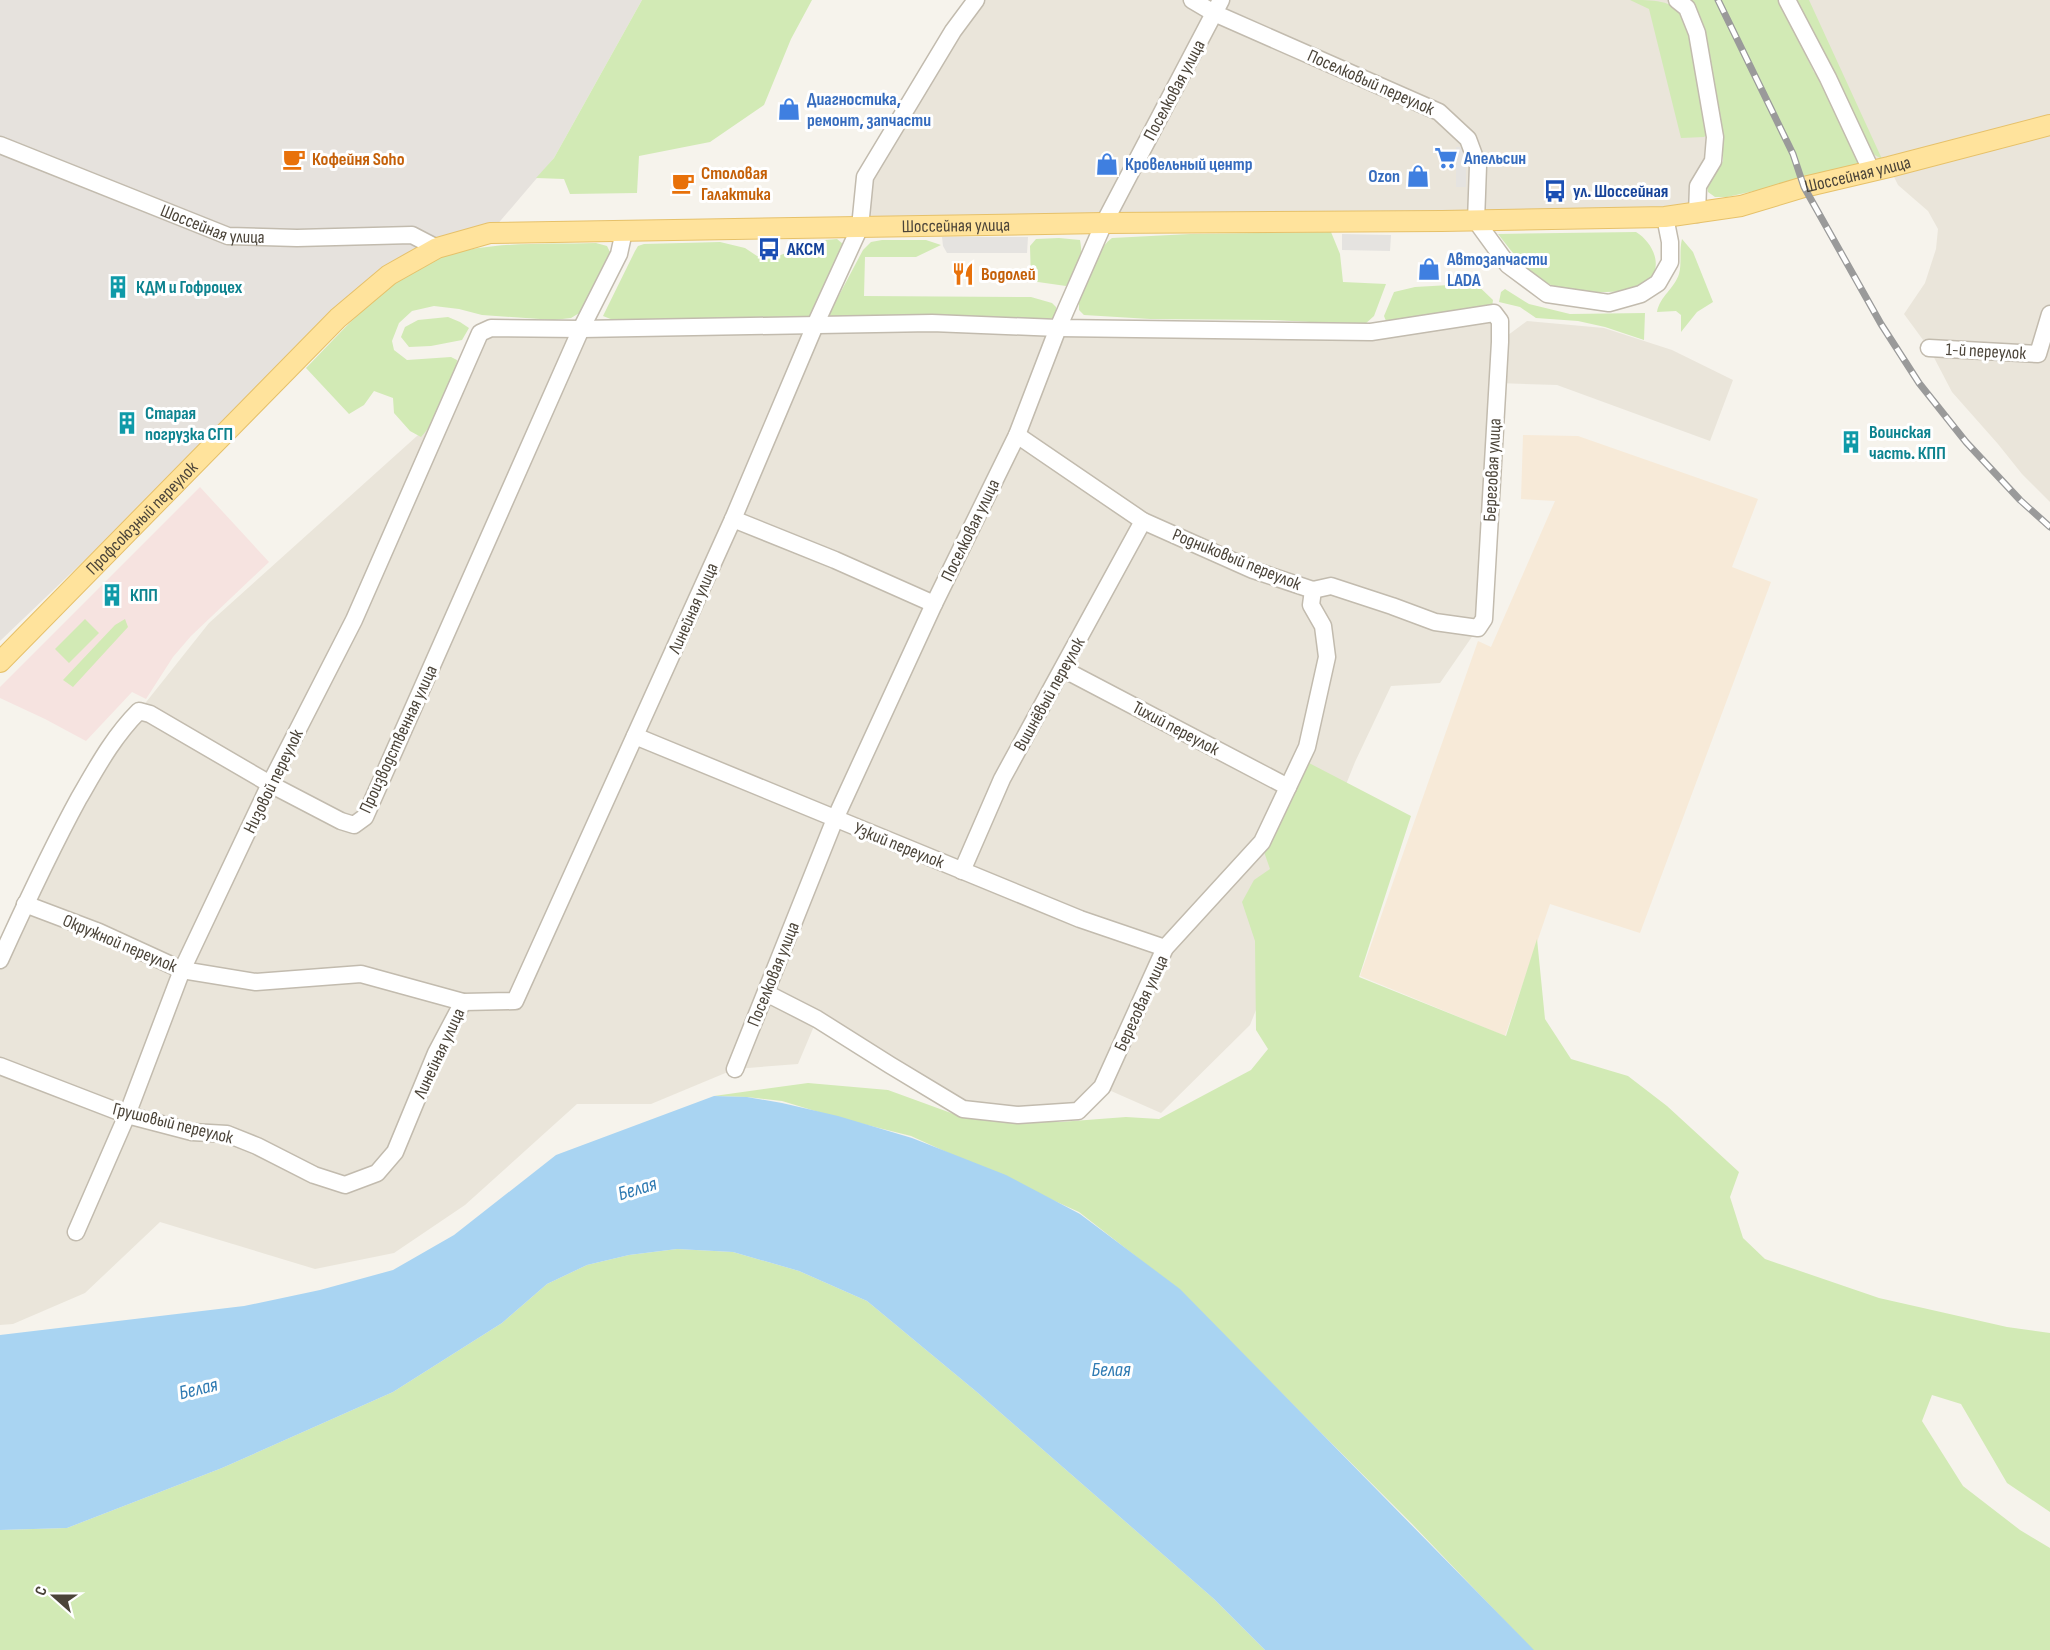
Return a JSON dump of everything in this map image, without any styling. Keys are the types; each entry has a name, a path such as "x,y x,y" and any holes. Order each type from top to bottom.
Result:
{"main road":[{"name":"Шоссейная улица","path":"389,275 437,248 490,233 1104,223 1665,218 1741,206 1804,187 2050,125"},
{"name":"Профсоюзный переулок","path":"0,662 338,318 389,275"}],"street":[{"name":"Линейная улица","path":"377,1173 395,1152 436,1053 463,1002 515,1001 733,519 816,323 861,227 865,177 953,31 976,0"},
{"name":"Поселковый переулок","path":"1192,0 1218,7 1439,112 1468,139 1478,166 1476,221"},
{"path":"1677,0 1687,8 1697,33 1715,137 1713,161 1698,186 1697,214"},
{"path":"1787,0 1828,78 1871,170"},
{"name":"Поселковая улица","path":"735,1069 835,819 934,604 1017,435 1058,328 1104,223 1218,7"},
{"name":"Шоссейная улица","path":"0,145 228,236 297,238 412,235 437,248"},
{"path":"1476,221 1508,265 1547,294 1609,303 1641,294 1658,283 1670,262 1670,242 1665,218"},
{"name":"Производственная улица","path":"0,960 57,838 104,754 125,725 139,711 150,714 270,784 341,821 354,825 365,818 581,329 619,254 624,231"},
{"name":"Береговая улица","path":"1058,328 1371,332 1494,313 1500,321 1500,342 1484,619 1478,628"},
{"name":"1-й переулок","path":"1929,348 2038,354 2050,314"},
{"path":"581,329 816,323 932,323 1058,328"},
{"name":"Низовой переулок","path":"76,1232 127,1114 182,970 270,784 354,620 480,333 491,328 581,329"},
{"name":"Родниковый переулок","path":"1017,435 1143,521 1253,570 1314,590 1331,586 1435,622 1478,628"},
{"path":"733,519 835,560 934,604"},
{"name":"Вишнёвый переулок","path":"962,871 1002,778 1143,521"},
{"name":"Береговая улица","path":"766,993 817,1018 963,1109 1018,1115 1078,1111 1102,1087 1166,948 1262,842 1307,747 1327,657 1323,626 1311,605 1314,590"},
{"name":"Тихий переулок","path":"1063,669 1288,787"},
{"name":"Узкий переулок","path":"635,736 1080,919 1166,948"},
{"name":"Окружной переулок","path":"25,904 99,932 182,970 256,982 360,974 463,1002"},
{"name":"Грушовый переулок","path":"0,1066 127,1114 192,1132 227,1134 257,1146 314,1175 345,1185 377,1173"}],"shaded area":[{"path":"0,0 642,0 554,158 490,233 437,248 338,318 0,641"},
{"path":"976,0 1677,0 1715,137 1697,214 861,227 865,177"},
{"path":"1787,0 2050,0 2050,502 2022,474 1952,392 1929,348 1904,314 1925,283 1936,249 1938,229 1928,211 1898,185 1889,167 1871,170"},
{"path":"1456,147 1466,147 1466,187 1456,187"},
{"path":"1342,234 1391,235 1390,251 1342,250"},
{"path":"942,237 1028,237 1027,253 947,253"},
{"path":"1494,313 1500,341 1527,321 1604,328 1672,350 1733,380 1710,441 1557,385 1497,383 1478,628 1440,683 1391,686 1355,762 1250,1025 1161,1113 1102,1087 1078,1111 963,1109 817,1019 798,1064 735,1069 651,1104 577,1104 465,1205 394,1253 315,1269 160,1222 85,1293 13,1324 0,1325 0,960 25,904 139,711 209,623 447,409 491,328 1371,332"},
{"path":"1523,435 1578,436 1758,499 1732,567 1771,582 1640,933 1550,904 1505,1036 1360,976 1478,641 1491,647 1555,501 1521,499"},
{"path":"200,487 269,562 191,636 173,657 146,699 132,692 86,741 0,698 0,687"}],"green space":[{"path":"642,0 812,0 791,39 764,105 710,142 639,156 637,193 570,194 564,179 536,178 554,158"},
{"path":"1630,0 1668,4 1687,16 1709,133 1704,137 1681,138 1649,9"},
{"path":"1683,0 1779,0 1814,72 1825,86 1860,161 1859,165 1853,169 1727,197 1715,197 1708,192 1707,185 1723,161 1723,149"},
{"path":"1793,0 1809,0 1882,159 1871,153"},
{"path":"1331,232 1340,254 1343,282 1386,284 1374,316 1364,325 1274,320 1150,319 1084,315 1079,310 1079,303 1096,259 1112,238 1190,234"},
{"path":"1636,232 1649,244 1653,252 1656,260 1653,275 1639,287 1608,292 1570,290 1543,281 1522,263 1498,234"},
{"path":"837,239 843,244 829,286 808,319 613,320 603,316 635,251 638,246 644,244 720,242 745,248 757,256 778,256 801,242"},
{"path":"1036,239 1080,240 1080,259 1074,274 1066,286 1031,281 1030,246"},
{"path":"1682,239 1693,252 1713,302 1697,312 1681,332 1681,315 1676,311 1657,312 1661,301 1679,274"},
{"path":"926,240 941,245 916,257 865,257 864,296 1031,297 1052,303 1056,307 1056,312 1053,318 1038,321 829,318 863,250 871,242"},
{"path":"596,243 607,246 610,252 581,312 571,318 554,320 482,315 434,306 412,311 399,323 392,341 394,350 407,360 451,357 457,360 450,391 434,420 421,437 410,431 394,413 393,398 374,391 364,405 349,414 306,368 354,318 380,295 407,274 428,262 450,254 498,246"},
{"path":"1468,276 1493,300 1492,307 1386,321 1384,316 1394,292 1415,287 1467,284"},
{"path":"1505,289 1529,304 1570,314 1645,313 1644,340 1578,321 1536,318 1520,307 1499,302 1501,292"},
{"path":"448,317 469,328 462,340 431,346 409,347 401,337 405,327 418,320"},
{"path":"85,619 99,633 69,663 55,649"},
{"path":"125,619 128,627 73,687 63,680 115,625"},
{"path":"1309,763 1411,816 1359,977 1506,1036 1537,939 1545,1019 1571,1059 1628,1076 1667,1106 1739,1172 1730,1197 1743,1238 1765,1259 1879,1298 2007,1327 2050,1333 2050,1512 2007,1483 1961,1404 1932,1395 1922,1421 1963,1486 2020,1530 2050,1548 2050,1650 1533,1650 1413,1525 1179,1290 1079,1212 911,1136 782,1101 714,1096 808,1083 888,1090 962,1117 1060,1122 1126,1117 1159,1119 1251,1070 1268,1049 1256,1030 1255,941 1242,902 1254,880 1270,869 1263,849 1282,818"},
{"path":"677,1249 733,1252 799,1271 867,1301 978,1393 1214,1599 1265,1650 0,1650 0,1530 67,1528 222,1468 393,1392 502,1323 547,1284 587,1265 629,1255"}],"water":[{"name":"Белая","path":"714,1096 747,1097 782,1103 838,1116 912,1138 1006,1175 1080,1214 1180,1289 1534,1650 1265,1650 1214,1599 978,1393 867,1301 799,1271 733,1252 677,1249 629,1255 587,1265 547,1284 502,1323 393,1392 222,1468 67,1528 0,1530 0,1335 244,1306 320,1290 393,1270 454,1235 556,1155"}],"railway":[{"path":"1718,0 1793,154 1804,187 1881,324 1919,383 1966,442 2020,500 2050,527"}],"place":[{"name":"Диагностика, ремонт, запчасти","path":"789,109"},
{"name":"Апельсин","path":"1446,158"},
{"name":"Кофейня Soho","path":"294,159"},
{"name":"Кровельный центр","path":"1107,164"},
{"name":"Ozon","path":"1418,176"},
{"name":"Столовая Галактика","path":"683,183"},
{"name":"ул. Шоссейная","path":"1555,191"},
{"name":"АКСМ","path":"769,249"},
{"name":"Автозапчасти LADA","path":"1429,269"},
{"name":"Водолей","path":"963,274"},
{"name":"КДМ и Гофроцех","path":"118,287"},
{"name":"Старая погрузка СГП","path":"127,423"},
{"name":"Воинская часть. КПП","path":"1851,442"},
{"name":"КПП","path":"112,595"}]}
